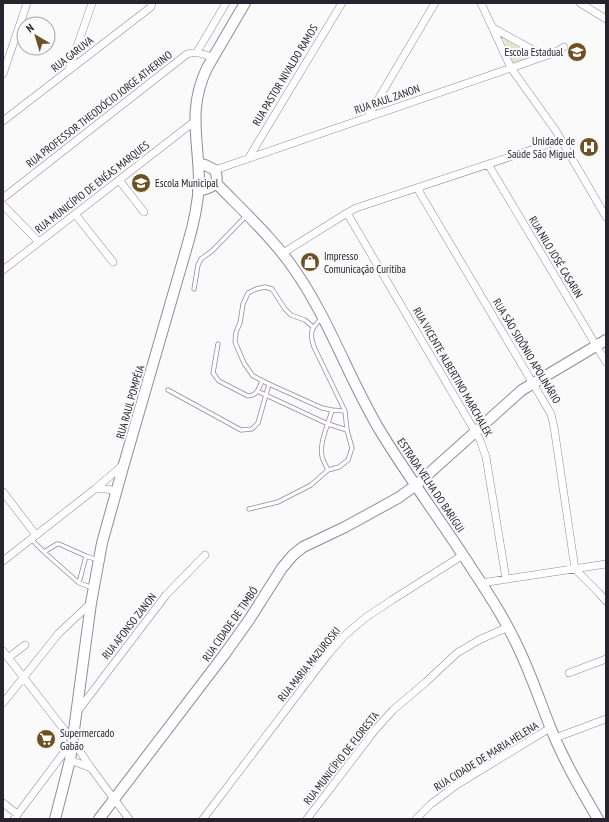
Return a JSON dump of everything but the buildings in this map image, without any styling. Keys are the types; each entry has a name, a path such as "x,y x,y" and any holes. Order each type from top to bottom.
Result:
{"main road":[{"name":"RUA RAUL POMPÉIA","path":"55,819 70,760 91,603 99,560 116,491 196,212 198,163 195,121 199,88 202,78 245,3"},
{"path":"198,163 215,170 217,174 216,183 209,188 198,191"},
{"name":"ESTRADA VELHA DO BARIGUI","path":"216,183 283,253 304,284 374,421 508,626 519,649 550,728 572,774 598,819"},
{"name":"RUA CIDADE DE TIMBÓ","path":"99,819 228,650 282,568 293,555 303,547 345,527 408,492 522,390 606,340"}],"street":[{"path":"3,74 5,62 27,3"},
{"path":"68,70 92,3"},
{"name":"RUA GARUVA","path":"3,121 151,7 152,3"},
{"path":"213,58 197,52 226,3"},
{"name":"RUA PASTOR NIVALDO RAMOS","path":"248,159 342,3"},
{"path":"367,118 435,3"},
{"path":"481,3 511,68 561,140 606,216"},
{"path":"580,3 606,19"},
{"path":"492,28 544,56"},
{"name":"RUA RAUL ZANON","path":"215,170 511,68 564,47"},
{"name":"RUA PROFESSOR THEODÓCIO JORGE ATHERINO","path":"3,198 188,54 197,52"},
{"name":"RUA MUNICÍPIO DE ENÉAS MARQUES","path":"3,270 195,121"},
{"path":"283,253 356,208 561,140"},
{"name":"RUA NILO JOSÉ CASARIN","path":"488,164 606,362"},
{"path":"119,180 144,212"},
{"name":"RUA SÃO SIDÔNIO APOLINÁRIO","path":"417,188 533,383 553,420 576,569"},
{"path":"3,205 39,242"},
{"name":"RUA VICENTE ALBERTINO MARCHALEK","path":"347,213 476,432 484,449 506,579"},
{"path":"75,214 113,262"},
{"path":"3,561 95,489 124,464"},
{"path":"95,489 106,488 116,491"},
{"path":"3,492 34,537"},
{"name":"RUA AFONSO ZANON","path":"76,713 166,595 205,555"},
{"name":"RUA MARIA MAZUROSKI","path":"203,819 326,657 345,635 380,608 463,555"},
{"path":"481,583 606,564"},
{"path":"576,569 606,601"},
{"path":"3,703 58,633 91,603"},
{"name":"RUA MUNICÍPIO DE FLORESTA","path":"307,819 372,734 393,710 457,653 508,626"},
{"path":"8,658 25,645"},
{"path":"3,651 129,819"},
{"path":"569,673 606,659"},
{"name":"RUA CIDADE DE MARIA HELENA","path":"555,738 606,719"},
{"name":"RUA CIDADE DE MARIA HELENA","path":"416,819 431,804 458,784 550,728"},
{"path":"3,803 16,817 72,741"},
{"path":"70,760 91,768"}],"lane":[{"path":"194,289 198,265 201,259 216,247 247,215"},
{"path":"313,328 305,320 291,315 285,309 272,289 265,287 248,293 243,304 235,342 244,363 253,376 322,408 344,411"},
{"path":"249,509 278,502 311,485 328,470 339,467 348,460 352,448 344,411 311,340 313,328 322,318"},
{"path":"218,344 213,373 219,381 248,396 254,395 262,381"},
{"path":"168,390 241,430 252,428 258,423 269,384"},
{"path":"257,391 328,424 347,430"},
{"path":"328,470 321,455 322,439 332,410"},
{"path":"34,537 44,552 79,583 94,588"},
{"path":"44,552 56,544 59,544 99,560"},
{"path":"79,583 86,556"}],"green space":[{"path":"503,39 535,55 513,63"}],"place":[{"name":"Escola Estadual","path":"577,52"},
{"name":"Unidade de Saúde São Miguel","path":"589,147"},
{"name":"Escola Municipal","path":"141,183"},
{"name":"Impresso Comunicação Curitiba","path":"310,262"},
{"name":"Supermercado Gabão","path":"46,739"}]}
